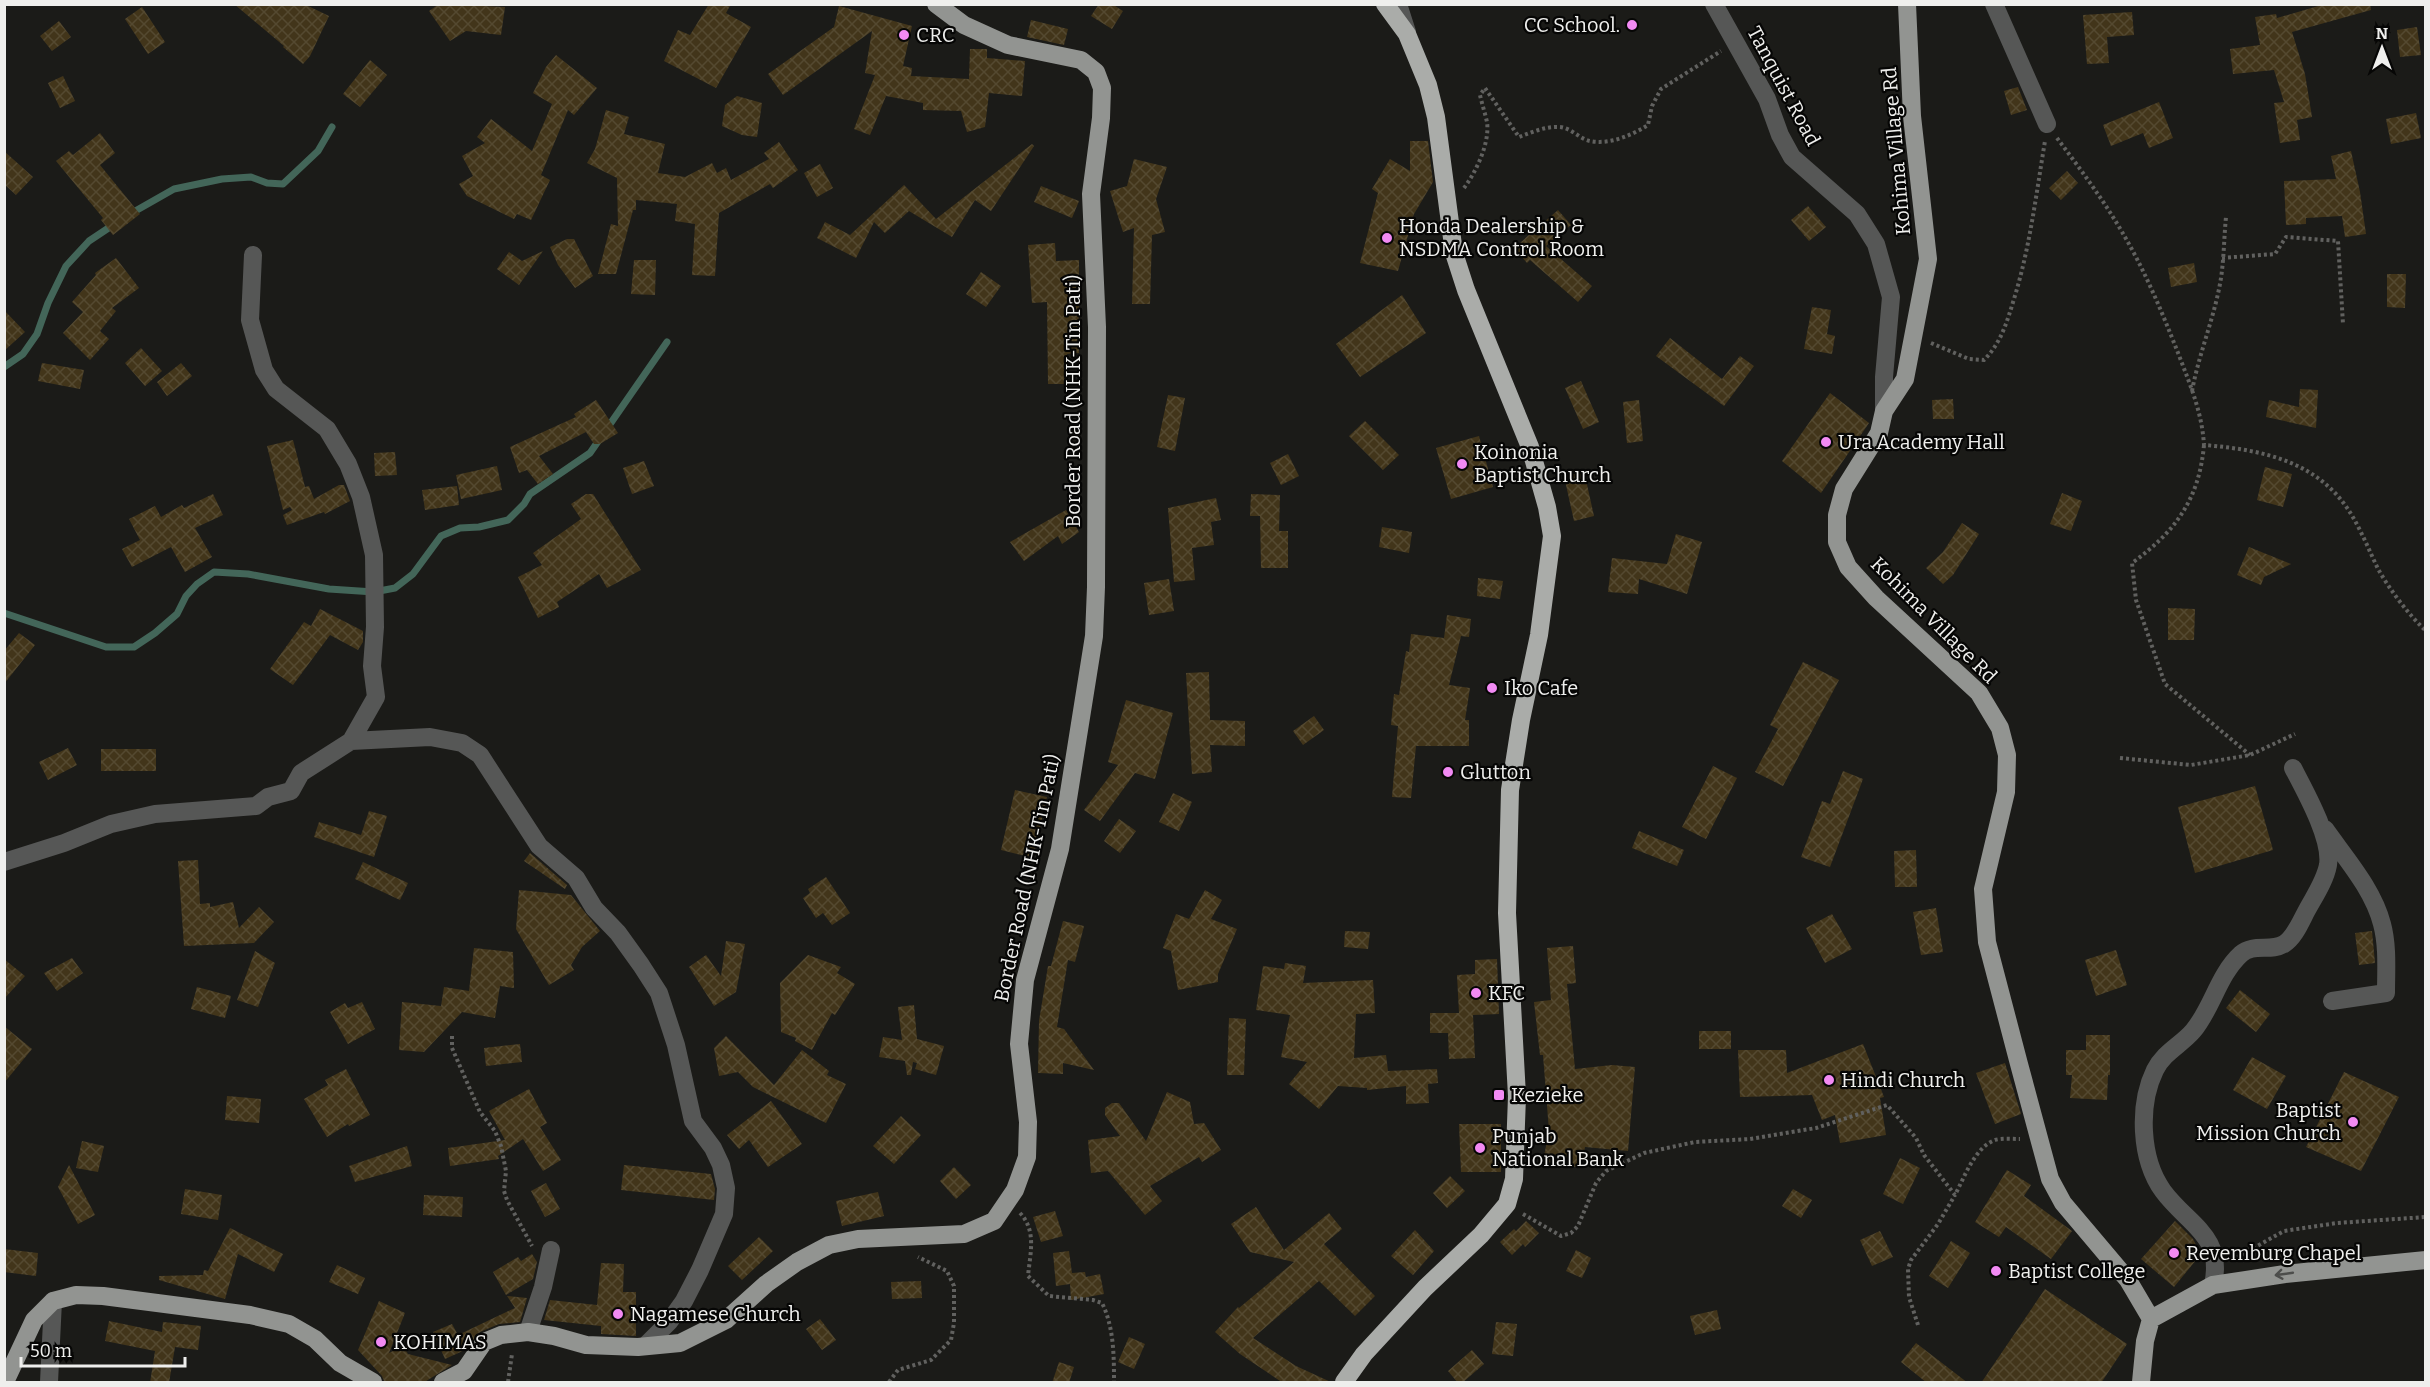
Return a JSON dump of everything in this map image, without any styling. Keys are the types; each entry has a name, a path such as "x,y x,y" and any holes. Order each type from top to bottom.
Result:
{"highway":[{"path":"1344,1383 1364,1354 1425,1288 1481,1235 1508,1204 1514,1179 1517,1096 1508,913 1510,790 1521,720 1539,634 1552,536 1547,507 1530,447 1466,290 1454,253 1437,117 1428,85 1407,34 1385,4"}],"main road":[{"name":"Border Road (NHK-Tin Pati)","path":"443,1383 464,1371 484,1342 501,1335 528,1332 586,1345 645,1347 680,1343 726,1320 766,1284 797,1262 829,1245 858,1239 964,1234 994,1221 1015,1190 1027,1157 1028,1122 1019,1044 1025,980 1060,849 1094,636 1097,327 1091,194 1101,118 1102,88 1096,72 1081,60 1008,45 964,25 936,4"},
{"name":"Kohima Village Rd","path":"1907,4 1912,116 1928,259 1905,378 1884,411 1879,433 1844,489 1837,515 1837,542 1848,567 1876,598 1979,693 2000,728 2007,755 2006,792 1983,889 1986,931 2039,1139 2050,1179 2063,1203 2128,1280 2151,1319"},
{"path":"2141,1383 2145,1341 2151,1319 2214,1278 2285,1274 2426,1260"},
{"path":"5,1383 34,1320 53,1301 76,1295 103,1296 249,1315 289,1324 315,1339 340,1363 373,1383"}],"street":[{"path":"1398,4 1407,34"},
{"name":"Tanquist Road","path":"1714,4 1767,99 1780,135 1792,157 1857,214 1876,244 1891,297 1884,377 1884,411"},
{"path":"1994,4 2047,124"},
{"path":"4,862 64,843 111,824 155,814 256,806 268,797 291,791 301,773 351,741 376,697 372,666 375,606 374,555 361,497 348,464 327,429 276,389 264,370 249,320 254,255"},
{"path":"351,741 430,737 462,743 480,755 539,846 576,878 594,908 618,933 659,993 676,1045 693,1121 713,1148 721,1165 726,1188 724,1214 700,1270 684,1301 669,1322 645,1347"},
{"path":"2293,768 2319,820 2375,904 2383,925 2386,952 2386,993 2332,1001"},
{"path":"2214,1278 2207,1237 2163,1192 2152,1171 2144,1143 2149,1089 2155,1070 2164,1056 2193,1031 2217,988 2242,953 2284,944 2294,932 2328,864 2319,820"},
{"path":"528,1332 551,1250"},
{"path":"49,1383 53,1301"}],"path":[{"path":"1449,215 1477,166 1484,145 1487,124 1480,95 1485,87 1519,137 1538,130 1564,127 1590,141 1629,137 1648,125 1652,106 1661,89 1735,41"},
{"path":"1914,333 1941,348 1969,359 1984,360 1996,347 2004,332 2025,263 2047,124"},
{"path":"2047,124 2097,193 2125,237 2146,278 2202,419 2204,445 2202,467 2182,516 2155,547 2132,563 2136,600 2165,684 2250,755"},
{"path":"2192,392 2198,361 2221,278 2226,217"},
{"path":"2222,258 2275,254 2286,237 2338,241 2343,324"},
{"path":"2204,445 2233,447 2270,455 2318,475 2336,492 2354,518 2379,571 2426,631"},
{"path":"2120,758 2191,765 2250,755 2295,734"},
{"path":"452,1036 452,1048 480,1112 495,1131 501,1146 506,1171 504,1191 507,1200 547,1270"},
{"path":"1508,1204 1555,1234 1562,1236 1571,1233 1578,1226 1596,1183 1606,1171 1644,1153 1695,1142 1750,1139 1816,1128 1887,1105 1916,1138 1924,1155 1955,1195"},
{"path":"1918,1325 1909,1297 1908,1269 1911,1260 1938,1224 1977,1156 1986,1145 1996,1140 2039,1139"},
{"path":"1007,1203 1022,1215 1028,1224 1032,1249 1028,1276 1049,1296 1102,1303 1107,1313 1114,1354 1114,1383"},
{"path":"2214,1278 2284,1231 2337,1223 2426,1217"},
{"path":"889,1383 898,1370 931,1360 951,1340 954,1323 954,1286 947,1271 913,1255"},
{"path":"508,1383 512,1350 509,1334"}],"building":[{"path":"234,4 304,4 329,16 310,56 303,64"},
{"path":"439,4 505,7 501,35 466,31 450,41 429,11"},
{"path":"709,4 731,4 726,13 751,27 716,88 664,61 678,30 690,35"},
{"path":"1099,4 1112,4 1123,11 1112,29 1091,16"},
{"path":"2325,4 2370,4 2371,10 2292,32 2305,74 2312,117 2297,120 2300,140 2280,143 2274,103 2284,102 2274,70 2233,74 2230,49 2260,45 2255,17 2276,14 2277,18"},
{"path":"839,6 912,26 903,66 912,68 911,76 969,79 970,49 987,49 987,58 1025,61 1022,96 989,93 985,127 967,132 961,111 923,110 923,103 886,96 870,135 854,129 875,75 865,73 872,31 783,95 768,74 834,27"},
{"path":"142,7 165,42 148,54 125,19"},
{"path":"2132,12 2134,35 2107,37 2109,63 2087,64 2083,15"},
{"path":"1031,20 1068,29 1064,45 1027,37"},
{"path":"59,21 71,37 52,51 40,36"},
{"path":"2417,27 2421,55 2400,57 2397,30"},
{"path":"556,55 597,88 574,115 568,110 541,175 550,180 531,220 517,214 514,219 467,196 459,184 473,176 462,156 485,143 477,137 491,119 532,151 552,104 533,93 546,67"},
{"path":"370,60 387,75 360,107 343,94"},
{"path":"63,76 75,101 60,108 48,83"},
{"path":"2018,87 2027,110 2011,115 2004,91"},
{"path":"737,96 762,103 757,137 742,135 722,126 725,105"},
{"path":"2159,102 2173,138 2149,148 2143,133 2111,146 2103,125"},
{"path":"606,110 629,117 624,134 665,144 658,173 685,177 712,163 717,173 726,168 731,180 769,159 764,153 779,142 798,170 773,188 770,184 719,213 715,276 692,275 695,224 675,221 677,204 636,200 636,210 633,210 616,274 598,274 611,224 618,226 617,178 587,163 595,149"},
{"path":"2416,113 2421,138 2391,144 2386,119"},
{"path":"100,133 115,153 100,165 140,214 113,235 101,220 103,218 56,161 69,151 73,155"},
{"path":"1410,141 1428,141 1433,182 1414,214 1398,271 1360,263 1378,193 1372,189 1390,159 1410,171"},
{"path":"1032,144 1034,146 991,211 975,200 952,237 909,211 885,233 874,222 856,258 817,238 825,222 850,235 904,185 936,219"},
{"path":"4,151 33,177 16,195 4,184"},
{"path":"2351,151 2366,234 2345,237 2342,216 2306,218 2306,224 2286,225 2284,181 2336,179 2331,156"},
{"path":"1134,159 1167,167 1156,199 1165,232 1152,235 1150,304 1132,304 1134,228 1123,232 1110,191 1127,186"},
{"path":"820,164 833,188 817,197 804,173"},
{"path":"2067,171 2078,183 2061,200 2049,188"},
{"path":"1041,186 1079,201 1072,218 1034,202"},
{"path":"1808,206 1826,227 1809,241 1791,220"},
{"path":"1558,210 1571,225 1546,246 1592,286 1578,302 1530,260 1527,263 1514,248"},
{"path":"567,239 574,239 593,276 575,288 558,265 550,247"},
{"path":"1055,243 1056,261 1079,260 1079,353 1067,354 1067,384 1048,384 1047,302 1032,303 1028,245"},
{"path":"543,251 519,285 497,269 509,252 522,261"},
{"path":"116,258 139,288 112,308 116,311 100,331 109,339 90,360 63,333 83,312 72,302 96,275 95,273"},
{"path":"634,260 656,260 655,295 631,294"},
{"path":"2194,263 2197,282 2171,287 2168,268"},
{"path":"981,272 1001,286 986,307 966,294"},
{"path":"2387,274 2406,274 2405,308 2387,307"},
{"path":"1402,295 1426,333 1360,377 1336,344"},
{"path":"1812,307 1831,310 1827,334 1835,336 1832,354 1804,349"},
{"path":"4,310 25,332 4,351"},
{"path":"1670,338 1722,379 1740,356 1754,366 1724,406 1656,356"},
{"path":"141,348 162,371 145,386 125,363"},
{"path":"42,363 84,370 80,389 38,381"},
{"path":"181,363 192,376 167,396 157,382"},
{"path":"1581,381 1599,422 1583,429 1565,388"},
{"path":"2300,389 2318,390 2316,428 2266,417 2269,400 2299,407"},
{"name":"Ura Academy Hall","path":"1830,393 1869,423 1821,493 1782,461"},
{"path":"1168,395 1185,398 1175,451 1157,447"},
{"path":"1953,399 1954,419 1933,419 1932,400"},
{"path":"596,400 618,433 600,444 594,444 586,432 539,456 553,474 538,484 527,470 519,473 510,447 576,417 574,414"},
{"path":"1639,400 1643,441 1627,443 1623,402"},
{"path":"1365,421 1399,455 1383,470 1349,436"},
{"path":"1479,436 1493,487 1451,499 1436,448"},
{"path":"293,440 305,487 309,486 314,499 339,485 344,485 350,501 325,514 324,512 287,525 283,515 292,510 290,507 283,510 267,446"},
{"path":"395,452 397,475 375,476 374,453"},
{"path":"1288,454 1299,476 1281,485 1270,463"},
{"path":"644,461 654,486 632,494 623,468"},
{"path":"497,466 502,490 461,499 456,475"},
{"path":"2265,467 2292,474 2283,507 2257,500"},
{"path":"1584,471 1594,516 1574,521 1564,476"},
{"path":"457,486 459,505 425,510 422,490"},
{"path":"2062,493 2082,501 2071,531 2050,524"},
{"path":"213,494 223,515 195,528 212,557 185,572 171,547 132,567 122,549 140,540 129,519 155,506 161,517 182,505 184,508"},
{"path":"586,494 593,494 641,570 607,588 599,574 557,602 559,607 538,618 518,577 542,565 533,553 581,519 571,504"},
{"path":"1251,494 1280,495 1279,531 1288,531 1288,568 1261,568 1260,516 1250,516"},
{"path":"1216,498 1221,520 1211,522 1214,545 1192,548 1195,580 1174,582 1168,508"},
{"path":"1066,510 1079,532 1062,544 1058,536 1024,561 1010,542"},
{"path":"1962,523 1979,534 1953,575 1943,584 1926,568 1943,552"},
{"path":"1382,527 1412,532 1409,553 1379,547"},
{"path":"1676,534 1702,542 1687,594 1639,579 1638,594 1608,592 1612,558 1667,564"},
{"path":"2249,547 2291,564 2264,577 2261,585 2237,575"},
{"path":"1478,578 1503,581 1500,599 1477,596"},
{"path":"1169,579 1174,611 1149,615 1144,583"},
{"path":"2168,608 2195,609 2194,640 2168,640"},
{"path":"320,609 363,631 363,642 358,650 330,635 293,685 270,669 304,622 311,626"},
{"path":"1447,615 1471,619 1469,637 1461,636 1449,685 1470,688 1465,720 1469,720 1469,746 1416,746 1411,798 1392,797 1398,726 1391,725 1394,694 1399,695 1411,634 1444,638"},
{"path":"19,633 35,645 4,684 4,651"},
{"path":"1803,662 1839,680 1783,786 1755,772 1778,729 1770,725"},
{"path":"1209,672 1210,720 1245,721 1245,746 1210,745 1212,772 1192,774 1186,673"},
{"path":"1126,700 1173,713 1155,779 1135,773 1100,821 1084,810 1118,765 1108,762"},
{"path":"1314,716 1324,730 1303,745 1293,731"},
{"path":"68,748 77,765 48,780 39,762"},
{"path":"101,749 156,749 156,771 101,771"},
{"path":"1713,766 1737,778 1706,839 1682,827"},
{"path":"1843,771 1863,779 1830,867 1801,857 1822,801 1830,804"},
{"path":"2255,786 2273,850 2195,873 2178,807"},
{"path":"1015,790 1047,797 1033,858 1001,850"},
{"path":"1173,793 1192,802 1179,831 1159,822"},
{"path":"369,811 387,816 374,857 314,837 319,822 361,835"},
{"path":"1119,819 1136,831 1120,853 1104,841"},
{"path":"1639,831 1684,850 1677,866 1632,848"},
{"path":"1916,850 1917,887 1895,887 1894,851"},
{"path":"530,853 567,885 565,889 524,861"},
{"path":"198,860 200,904 210,903 210,907 233,902 239,928 259,907 274,922 254,943 184,946 178,861"},
{"path":"363,862 408,883 400,900 355,879"},
{"path":"826,877 850,913 832,925 823,913 816,918 803,898 810,893 808,889"},
{"path":"519,890 571,895 600,931 582,947 571,965 574,970 549,985 516,929"},
{"path":"1205,890 1222,900 1211,919 1237,929 1218,974 1218,982 1178,990 1171,951 1163,948 1176,914 1189,919"},
{"path":"1936,908 1943,952 1921,955 1913,912"},
{"path":"1832,914 1852,949 1825,963 1806,928"},
{"path":"1063,921 1084,926 1075,962 1068,960 1057,1027 1064,1029 1094,1070 1063,1063 1063,1074 1038,1073 1039,1021 1048,966 1051,966"},
{"path":"1345,931 1370,932 1368,949 1344,947"},
{"path":"2372,931 2375,963 2359,965 2355,933"},
{"path":"726,941 745,944 736,992 714,1006 689,967 706,955 721,976"},
{"path":"1573,946 1576,983 1567,984 1575,1069 1612,1065 1635,1067 1628,1151 1585,1147 1581,1168 1543,1161 1549,1131 1543,1055 1540,1055 1534,1002 1551,1000 1547,948"},
{"path":"474,948 513,952 514,988 500,986 495,1018 462,1012 424,1052 399,1050 402,1002 441,1006 444,987 469,991"},
{"path":"2116,950 2127,985 2096,996 2085,960"},
{"path":"255,951 275,963 258,1007 237,1000"},
{"path":"808,955 841,967 837,973 855,984 835,1015 832,1013 812,1050 795,1041 796,1038 781,1032 780,983"},
{"path":"72,958 83,973 57,991 44,973"},
{"path":"4,959 25,976 4,999"},
{"path":"1497,959 1499,1014 1473,1015 1475,1058 1449,1059 1448,1033 1430,1033 1430,1013 1459,1013 1457,975 1475,974 1475,960"},
{"path":"1285,963 1306,966 1303,983 1373,980 1375,1013 1356,1014 1354,1058 1386,1055 1388,1071 1437,1069 1438,1083 1428,1084 1429,1103 1406,1104 1406,1086 1367,1090 1367,1088 1338,1086 1319,1109 1289,1084 1307,1062 1281,1057 1290,1015 1256,1010 1263,966 1284,969"},
{"path":"197,987 231,996 225,1018 191,1009"},
{"path":"2240,990 2270,1014 2256,1032 2226,1008"},
{"path":"362,1002 375,1029 348,1044 330,1012 345,1003 348,1008"},
{"path":"914,1005 917,1039 944,1046 936,1075 915,1069 917,1063 913,1062 911,1075 907,1075 905,1061 879,1057 883,1037 902,1040 898,1007"},
{"path":"1229,1018 1246,1019 1244,1075 1227,1075"},
{"path":"4,1026 32,1049 4,1083"},
{"path":"1699,1031 1731,1031 1731,1049 1699,1049"},
{"path":"2086,1035 2110,1035 2110,1075 2108,1075 2107,1100 2070,1098 2072,1075 2066,1075 2066,1050 2086,1050"},
{"path":"726,1036 774,1085 802,1050 829,1071 827,1075 846,1084 826,1123 753,1087 738,1072 719,1076 714,1048"},
{"path":"520,1044 522,1062 486,1066 484,1048"},
{"path":"1863,1044 1884,1097 1880,1098 1886,1135 1840,1143 1835,1115 1822,1120 1812,1095 1740,1097 1738,1050 1786,1050 1787,1073"},
{"path":"2252,1057 2286,1076 2267,1109 2233,1090"},
{"path":"2005,1063 2021,1114 1995,1124 1976,1073"},
{"path":"346,1069 370,1115 349,1126 348,1124 327,1137 304,1099 328,1085 325,1080"},
{"name":"Baptist Mission Church","path":"2344,1072 2399,1097 2361,1171 2306,1147"},
{"path":"529,1089 547,1123 540,1127 561,1160 543,1171 523,1139 498,1156 499,1159 450,1166 448,1148 505,1140 489,1111"},
{"path":"1167,1092 1190,1102 1194,1124 1204,1123 1221,1150 1202,1162 1199,1157 1150,1186 1162,1201 1145,1215 1108,1171 1091,1173 1088,1140 1120,1136 1105,1115 1105,1108 1112,1103 1119,1103 1146,1141"},
{"path":"227,1096 261,1099 259,1123 225,1120"},
{"path":"771,1101 802,1144 768,1167 749,1140 739,1149 727,1135"},
{"path":"901,1116 921,1135 894,1164 873,1146"},
{"name":"Punjab National Bank","path":"1459,1124 1501,1124 1501,1172 1461,1172"},
{"path":"82,1141 104,1146 98,1172 76,1168"},
{"path":"407,1146 412,1166 355,1182 349,1166"},
{"path":"1900,1158 1920,1168 1903,1204 1883,1194"},
{"path":"69,1165 95,1215 78,1224 58,1187"},
{"path":"624,1165 711,1174 715,1189 714,1200 621,1190"},
{"path":"954,1167 971,1185 956,1199 940,1181"},
{"path":"2007,1170 2031,1185 2024,1196 2072,1231 2051,1259 2006,1227 1999,1237 1975,1222"},
{"path":"1450,1176 1465,1191 1447,1208 1433,1193"},
{"path":"546,1183 560,1209 545,1217 531,1191"},
{"path":"185,1189 222,1195 218,1220 181,1214"},
{"path":"1793,1189 1812,1200 1801,1218 1782,1206"},
{"path":"878,1192 884,1216 842,1226 836,1201"},
{"path":"424,1195 463,1197 462,1217 423,1215"},
{"path":"1256,1207 1284,1250 1329,1213 1342,1229 1324,1244 1375,1296 1355,1316 1319,1281 1253,1338 1296,1366 1333,1383 1283,1383 1240,1354 1215,1332 1238,1307 1294,1262 1250,1252 1231,1224"},
{"path":"1055,1211 1063,1236 1041,1242 1033,1217"},
{"path":"1526,1221 1539,1233 1525,1247 1523,1244 1512,1255 1500,1242"},
{"name":"Revemburg Chapel","path":"2175,1221 2193,1239 2201,1254 2174,1287 2141,1259"},
{"path":"230,1228 283,1254 274,1272 238,1254 225,1299 159,1280 159,1276 203,1275 204,1270 208,1271"},
{"path":"1415,1230 1434,1251 1413,1275 1391,1256"},
{"path":"1880,1231 1893,1257 1872,1266 1860,1240"},
{"path":"759,1237 773,1251 742,1280 728,1266"},
{"path":"1951,1241 1970,1253 1948,1288 1929,1276"},
{"path":"4,1249 38,1253 36,1276 4,1272"},
{"path":"1576,1250 1591,1258 1582,1278 1566,1271"},
{"path":"1069,1251 1072,1273 1085,1272 1086,1277 1100,1274 1104,1294 1071,1300 1070,1284 1056,1286 1053,1253"},
{"path":"532,1254 537,1262 533,1279 506,1295 493,1272 518,1257 521,1261"},
{"path":"601,1263 624,1264 623,1292 636,1292 636,1336 601,1334 601,1326 544,1320 550,1300 597,1305"},
{"path":"337,1265 365,1278 358,1294 329,1282"},
{"path":"921,1281 922,1298 892,1299 891,1282"},
{"path":"2045,1289 2127,1344 2101,1383 1981,1383"},
{"path":"507,1296 527,1298 520,1322 499,1324 480,1332 465,1350 445,1359 433,1332 452,1324 458,1335 515,1308"},
{"name":"KOHIMAS","path":"379,1301 405,1313 389,1353 403,1346 408,1354 452,1365 423,1383 385,1383 382,1376 358,1350"},
{"path":"1717,1310 1721,1329 1695,1335 1690,1316"},
{"path":"820,1319 836,1340 822,1350 806,1329"},
{"path":"109,1321 162,1332 163,1322 201,1326 198,1350 175,1347 169,1383 150,1383 155,1351 105,1341"},
{"path":"1496,1322 1517,1324 1513,1356 1492,1354"},
{"path":"1129,1337 1145,1344 1134,1369 1118,1362"},
{"path":"1916,1343 1968,1383 1927,1383 1901,1362"},
{"path":"1472,1350 1484,1364 1462,1383 1458,1383 1448,1371"},
{"path":"1059,1362 1074,1367 1069,1383 1052,1383"}],"waterway":[{"path":"130,214 174,189 222,179 251,177 267,183 283,184 318,151 332,127"},
{"path":"4,367 23,354 37,334 48,303 66,266 89,241 113,225"},
{"path":"4,613 106,647 134,647 177,614 186,596 197,584 214,572 248,574 329,589 374,592 395,588 413,574 441,536 460,528 479,527 508,520 524,504 530,494 590,453 667,342"}],"place":[{"name":"CC School.","path":"1632,25"},
{"name":"CRC","path":"904,35"},
{"name":"Honda Dealership & NSDMA Control Room","path":"1387,238"},
{"name":"Ura Academy Hall","path":"1826,442"},
{"name":"Koinonia Baptist Church","path":"1462,464"},
{"name":"Iko Cafe","path":"1492,688"},
{"name":"Glutton","path":"1448,772"},
{"name":"KFC","path":"1476,993"},
{"name":"Hindi Church","path":"1829,1080"},
{"name":"Kezieke","path":"1499,1095"},
{"name":"Baptist Mission Church","path":"2353,1122"},
{"name":"Punjab National Bank","path":"1480,1148"},
{"name":"Revemburg Chapel","path":"2174,1253"},
{"name":"Baptist College","path":"1996,1271"},
{"name":"Nagamese Church","path":"618,1314"},
{"name":"KOHIMAS","path":"381,1342"}]}
